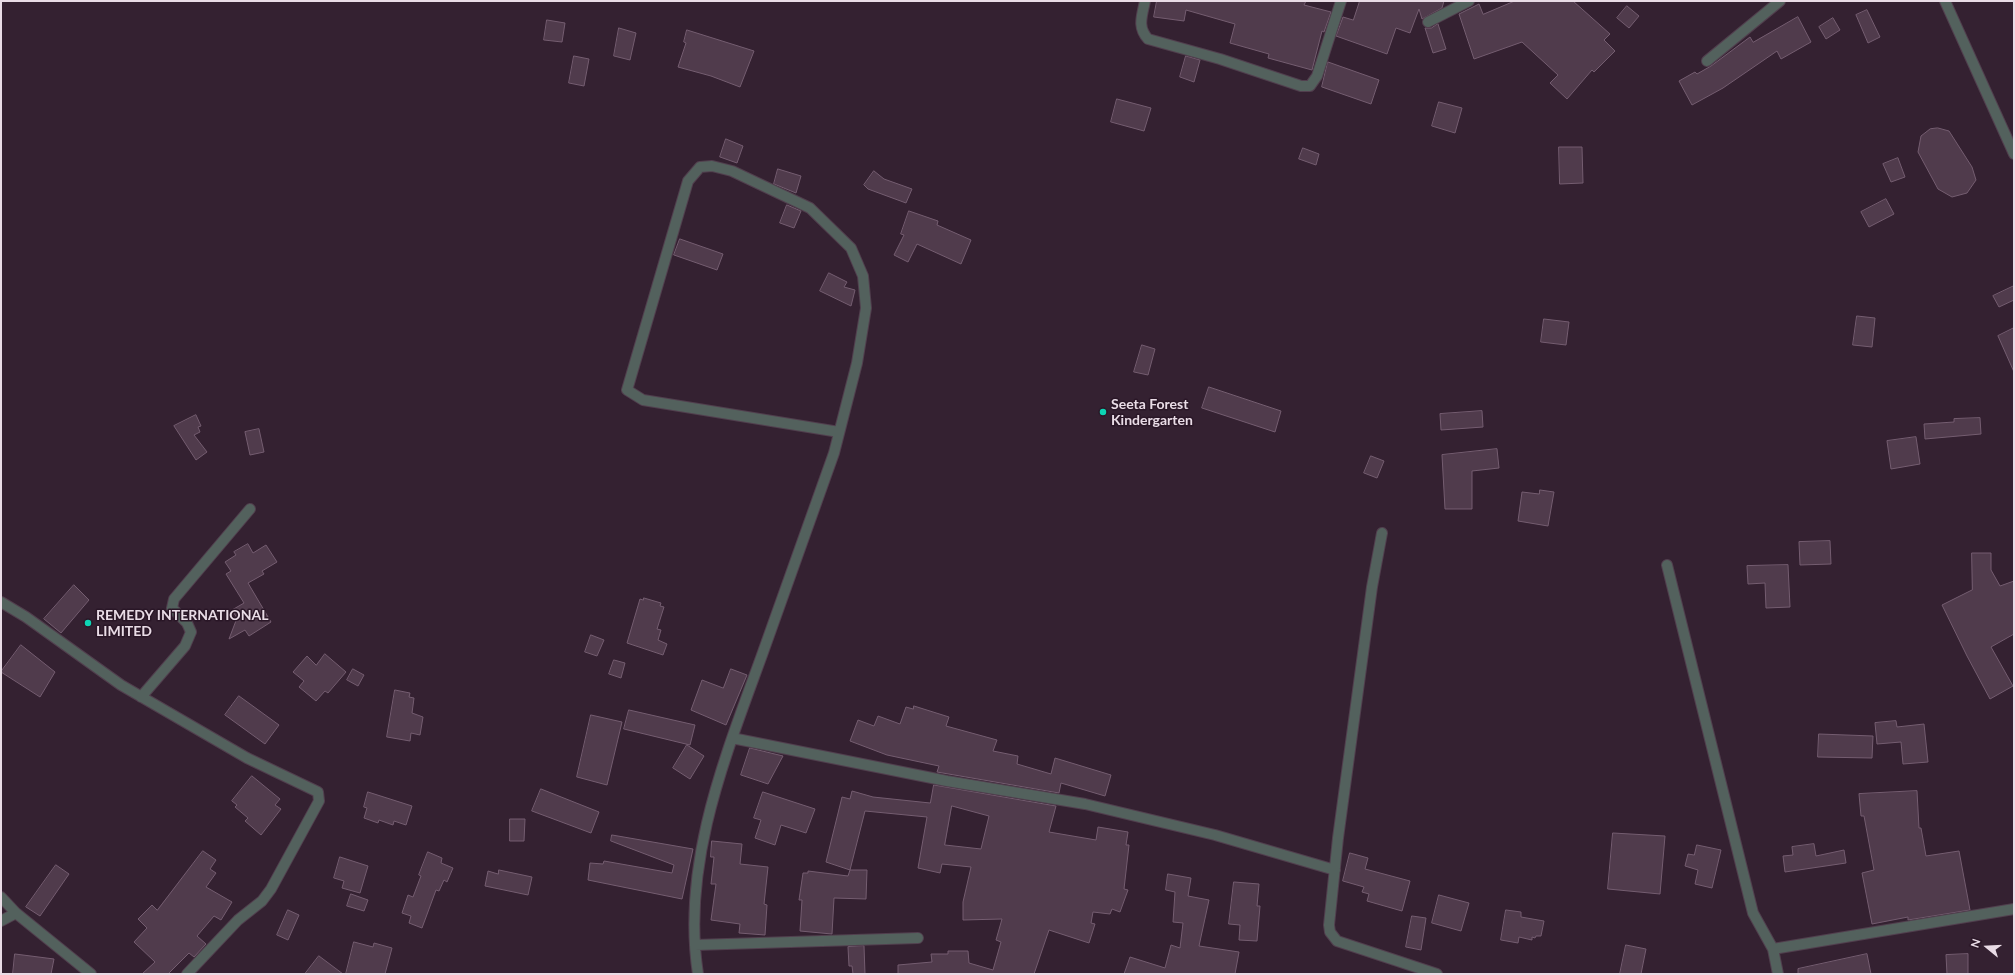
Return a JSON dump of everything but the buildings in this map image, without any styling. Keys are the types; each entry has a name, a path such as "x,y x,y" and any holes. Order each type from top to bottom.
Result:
{"street":[{"path":"1145,1 1140,26 1148,39 1220,59 1301,86 1310,86 1317,76 1341,1"},
{"path":"1428,22 1469,1"},
{"path":"1706,61 1780,1"},
{"path":"1945,1 2014,154"},
{"path":"698,974 693,926 696,882 705,828 732,738 834,454 858,362 866,308 863,276 851,248 810,208 732,171 712,166 700,167 688,180 628,390 643,400 839,432"},
{"path":"141,697 185,646 191,632 187,623 172,608 174,599 250,509"},
{"path":"1382,533 1372,587 1329,925 1333,937 1344,944 1437,974"},
{"path":"1667,565 1753,913 1773,949 1778,974"},
{"path":"1,602 26,617 121,685 247,758 315,789 320,796 319,801 271,888 262,901 238,920 209,949 188,974"},
{"path":"732,738 947,781 1085,804 1215,835 1335,870"},
{"path":"1,897 16,913 91,974"},
{"path":"1773,949 2014,910"},
{"path":"1,921 16,913"},
{"path":"695,945 918,938"}],"place":[{"name":"Seeta Forest Kindergarten","path":"1103,412"},
{"name":"REMEDY INTERNATIONAL LIMITED","path":"88,623"}]}
